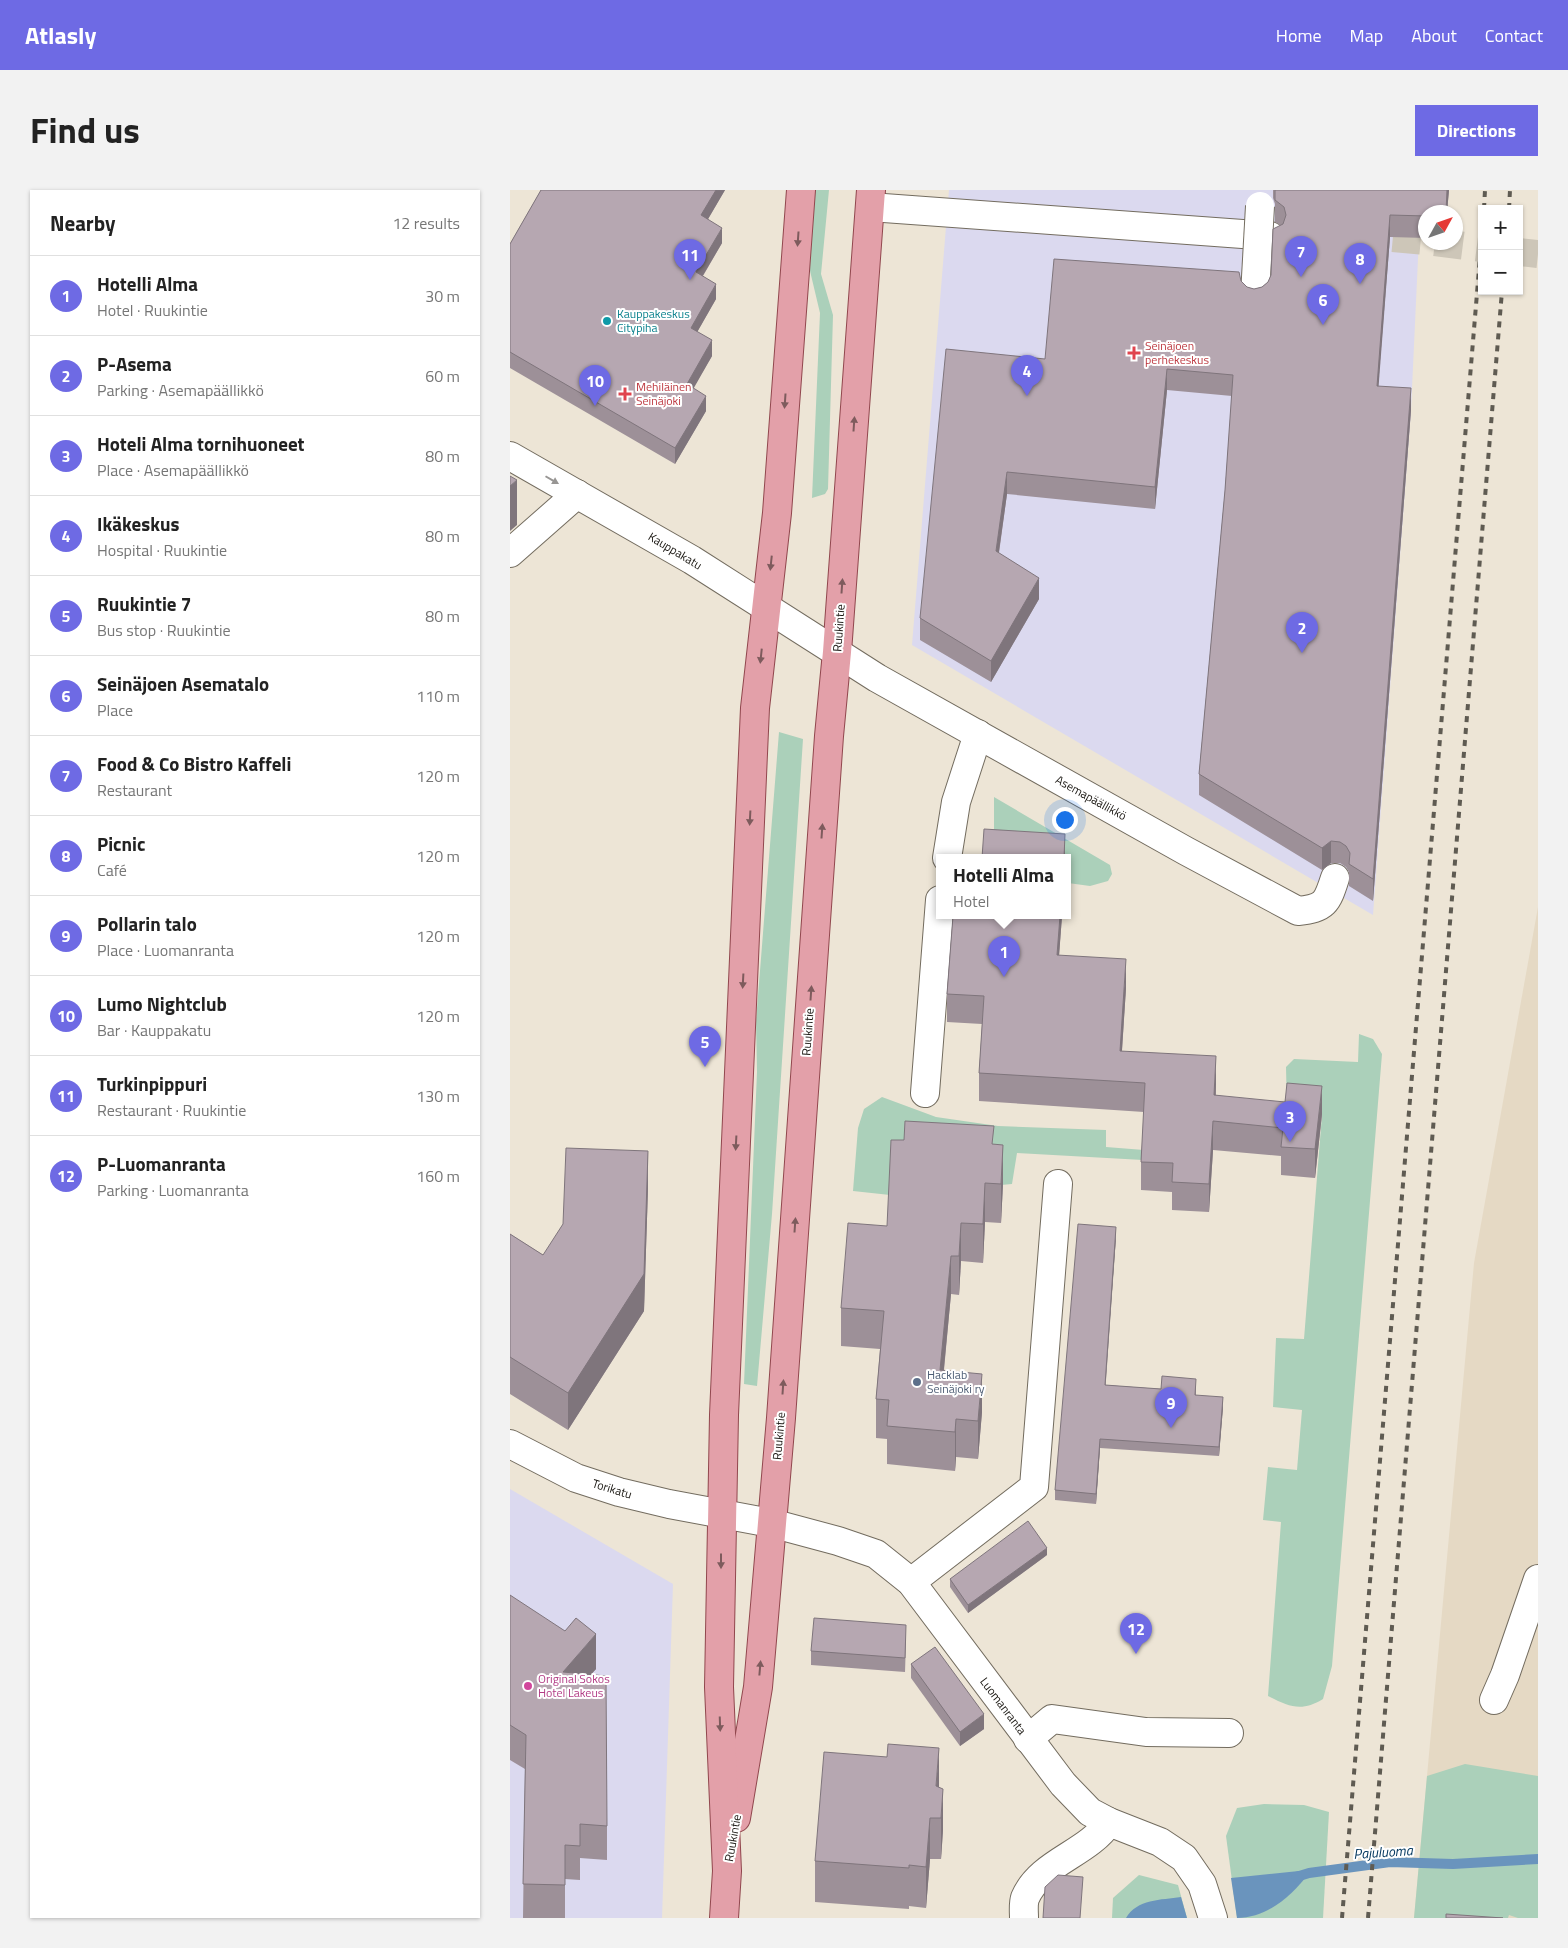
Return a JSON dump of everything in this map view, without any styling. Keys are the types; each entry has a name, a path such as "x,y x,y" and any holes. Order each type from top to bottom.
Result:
{"main road":[{"name":"Ruukintie","path":"727,1871 719,1687 721,1513 755,708 776,513 801,190"},
{"name":"Ruukintie","path":"724,1918 727,1871 758,1687 781,1418 829,736 871,199"}],"street":[{"path":"1255,295 1266,235 1261,198"},
{"path":"871,199 1266,235"},
{"name":"Kauppakatu","path":"510,456 692,560 837,652"},
{"path":"510,553 577,494"},
{"name":"Asemapäällikkö","path":"837,652 884,682 1194,856 1298,911 1315,909 1329,898 1335,878"},
{"path":"947,854 956,802 978,734"},
{"path":"925,1092 939,919"},
{"path":"911,1582 1034,1486 1058,1184"},
{"name":"Torikatu","path":"510,1444 576,1478 650,1500 771,1522"},
{"name":"Luomanranta","path":"771,1522 838,1540 876,1554 911,1582 1062,1784 1090,1812 1109,1822 1160,1842 1184,1858 1202,1884 1213,1918"},
{"path":"1494,1700 1505,1675 1538,1579"},
{"path":"1028,1739 1052,1719 1146,1732 1229,1733"},
{"path":"1024,1918 1025,1900 1038,1878 1094,1838 1109,1822"}],"shaded area":[{"path":"949,190 1418,190 1418,250 1411,410 1373,915 912,645"},
{"path":"1538,907 1538,1918 1414,1918 1474,1263"},
{"path":"510,1489 673,1584 662,1918 510,1918"}],"green space":[{"path":"813,190 829,190 821,274 833,315 828,489 825,494 812,498 820,313 806,254"},
{"path":"779,732 803,739 772,1214 757,1386 744,1384 757,1072 756,1021"},
{"path":"994,797 1110,865 1112,874 1108,881 1090,886 1071,883 1071,854 994,854"},
{"path":"1359,1034 1373,1039 1382,1054 1332,1666 1323,1699 1309,1706 1302,1707 1282,1703 1268,1696 1281,1522 1263,1520 1268,1467 1297,1470 1302,1410 1273,1407 1276,1338 1304,1339 1322,1115 1287,1111 1286,1067 1294,1059 1358,1062"},
{"path":"882,1097 936,1117 998,1126 1106,1130 1106,1147 1144,1150 1143,1160 1017,1153 1012,1184 890,1195 853,1191 858,1128 864,1109"},
{"path":"1465,1764 1538,1776 1538,1918 1518,1918 1509,1915 1508,1918 1414,1918 1427,1776"},
{"path":"1264,1804 1304,1805 1329,1812 1323,1918 1237,1918 1226,1836 1237,1808"},
{"path":"1139,1875 1178,1885 1187,1918 1112,1918 1113,1898"}],"water":[{"path":"1299,1871 1309,1873 1295,1890 1278,1904 1259,1914 1237,1918 1231,1878"},
{"path":"1181,1897 1187,1918 1126,1918 1136,1907 1143,1904"}],"building":[{"name":"Kauppakeskus Citypiha","path":"541,190 716,190 701,215 722,228 696,272 716,284 691,328 712,340 687,384 706,396 675,448 510,352 510,244"},
{"path":"1275,190 1447,190 1446,205 1418,205 1418,216 1390,215 1377,386 1411,388 1373,879 1349,864 1350,853 1346,846 1340,842 1331,841 1322,848 1199,774 1225,490 1233,375 1167,369 1155,487 1007,472 996,551 1039,578 991,661 920,618 946,349 1045,359 1054,259 1239,272 1241,281 1247,287 1254,289 1262,287 1268,282 1271,275 1273,229 1283,224 1286,215 1284,207 1275,200"},
{"path":"510,476 517,480 510,486"},
{"path":"984,829 1065,834 1064,854 982,854"},
{"path":"953,919 1060,919 1057,955 1126,959 1120,1051 1216,1056 1214,1095 1285,1102 1287,1083 1322,1086 1315,1149 1281,1147 1283,1128 1213,1121 1209,1184 1172,1182 1173,1163 1141,1162 1145,1083 979,1073 984,996 947,994"},
{"path":"905,1121 994,1126 992,1144 1003,1145 1001,1184 985,1183 983,1224 961,1223 959,1256 951,1256 940,1370 982,1374 978,1421 956,1419 955,1432 887,1426 889,1400 876,1399 884,1311 841,1308 848,1223 887,1226 891,1140 904,1140"},
{"path":"566,1148 648,1151 644,1274 568,1393 510,1357 510,1234 543,1255 563,1224"},
{"path":"1078,1224 1116,1227 1105,1385 1161,1389 1162,1376 1196,1379 1195,1395 1223,1397 1219,1447 1100,1439 1096,1494 1055,1490"},
{"path":"1028,1521 1047,1548 968,1605 950,1579"},
{"path":"510,1595 565,1631 576,1618 596,1634 563,1672 606,1676 607,1826 580,1824 580,1846 565,1845 565,1885 523,1884 526,1735 510,1725"},
{"path":"814,1618 906,1625 905,1658 811,1651"},
{"path":"935,1647 984,1714 960,1732 911,1664"},
{"path":"888,1744 939,1748 936,1786 943,1789 941,1818 930,1818 926,1867 909,1865 909,1868 815,1861 824,1752 887,1757"},
{"path":"1058,1875 1083,1877 1080,1918 1043,1918 1045,1887"},
{"path":"1446,1914 1503,1918 1446,1918"}],"waterway":[{"name":"Pajuluoma","path":"1296,1877 1309,1873 1390,1862 1453,1864 1538,1859"}],"tunnel":[{"path":"1351,240 1382,237 1418,240"},
{"path":"1463,246 1478,247"},
{"path":"1523,252 1538,254"}],"railway":[{"path":"1484,205 1485,190"},
{"path":"1509,205 1510,190"},
{"path":"1342,1918 1481,250"},
{"path":"1368,1918 1502,295"}],"place":[{"name":"Food & Co Bistro Kaffeli","path":"1301,277"},
{"name":"Turkinpippuri","path":"690,280"},
{"name":"Picnic","path":"1360,284"},
{"name":"Kauppakeskus Citypiha","path":"607,321"},
{"name":"Seinäjoen Asematalo","path":"1323,325"},
{"name":"Seinäjoen perhekeskus","path":"1134,353"},
{"name":"Mehiläinen Seinäjoki","path":"625,394"},
{"name":"Ikäkeskus","path":"1027,396"},
{"name":"Lumo Nightclub","path":"595,406"},
{"name":"P-Asema","path":"1302,653"},
{"name":"Hotelli Alma","path":"1004,977"},
{"name":"Ruukintie 7","path":"705,1067"},
{"name":"Hoteli Alma tornihuoneet","path":"1290,1142"},
{"name":"Hacklab Seinäjoki ry","path":"917,1382"},
{"name":"Pollarin talo","path":"1171,1428"},
{"name":"P-Luomanranta","path":"1136,1654"},
{"name":"Original Sokos Hotel Lakeus","path":"528,1686"}]}
